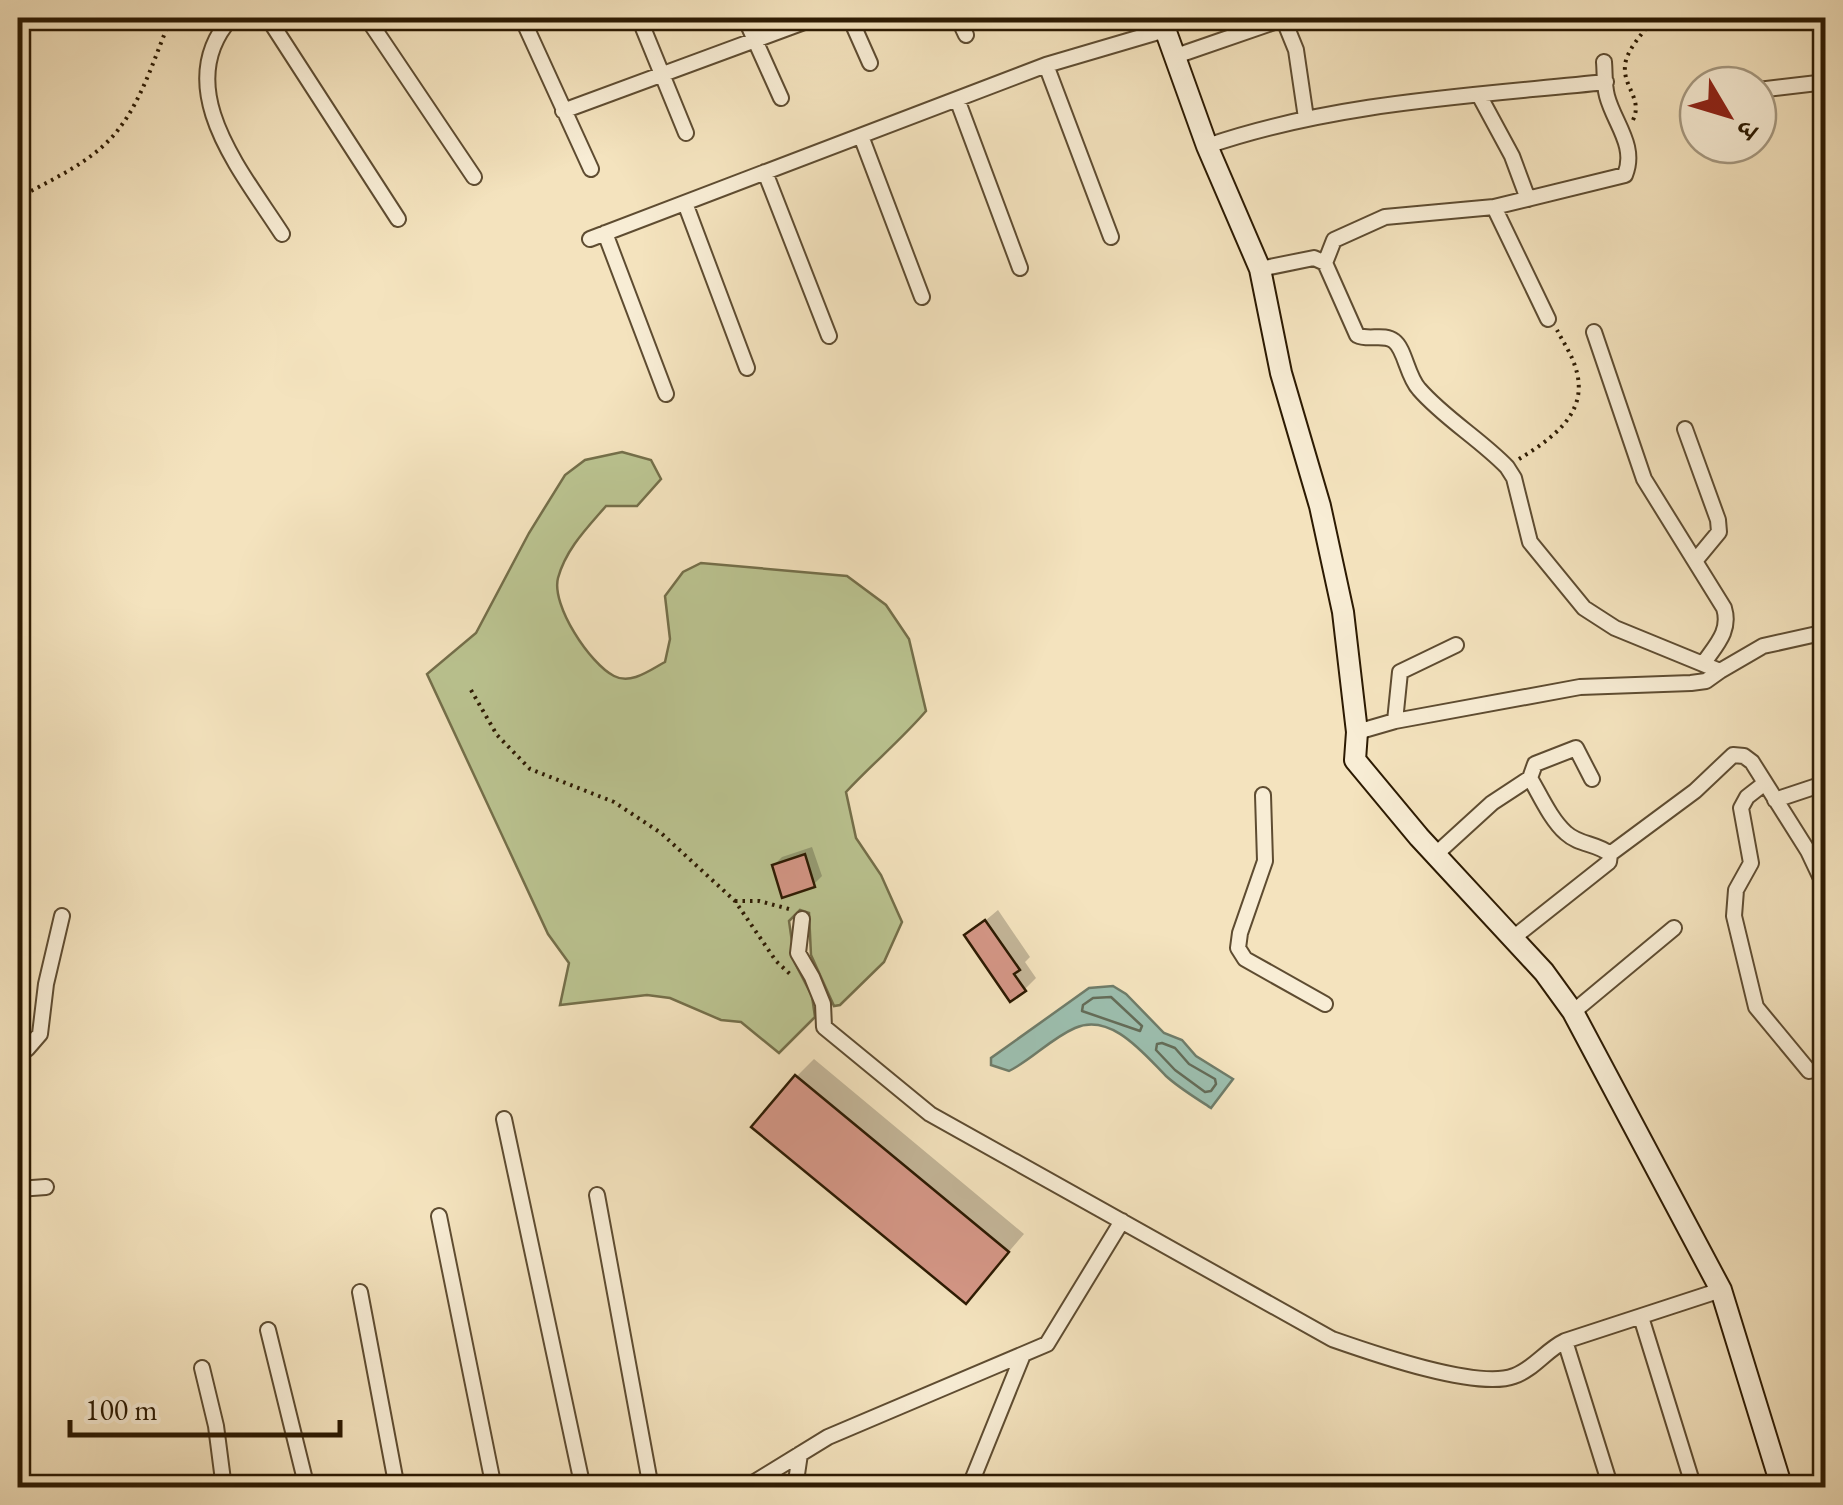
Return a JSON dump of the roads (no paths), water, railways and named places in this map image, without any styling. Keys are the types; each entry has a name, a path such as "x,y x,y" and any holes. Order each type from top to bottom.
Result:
{"street":[{"path":"232,18 217,36 211,56 210,110 218,134 282,234"},
{"path":"268,18 398,218"},
{"path":"366,18 474,178"},
{"path":"522,18 590,169"},
{"path":"638,18 686,133"},
{"path":"744,18 781,98"},
{"path":"563,111 815,18"},
{"path":"850,18 870,63"},
{"path":"958,18 966,35"},
{"path":"1176,56 1284,18 1296,50 1306,118"},
{"path":"590,239 1163,24 1208,146 1260,269 1280,374 1329,542 1343,612 1358,732 1355,760 1435,855 1544,972 1573,1012 1721,1290 1782,1488"},
{"path":"1325,263 1334,240 1385,217 1494,207 1625,175 1630,162 1623,131 1607,96 1604,62"},
{"path":"1046,65 1111,237"},
{"path":"1208,146 1306,118 1606,82"},
{"path":"1778,88 1826,82"},
{"path":"1480,95 1512,156 1528,199"},
{"path":"956,99 1020,268"},
{"path":"861,136 922,297"},
{"path":"765,172 830,336"},
{"path":"685,203 747,368"},
{"path":"1494,207 1548,319"},
{"path":"605,233 666,394"},
{"path":"1260,269 1314,258 1325,263 1356,335 1366,340 1394,341 1406,372 1418,389 1507,467 1514,478 1530,542 1584,608 1614,628 1720,671"},
{"path":"1594,332 1644,479 1728,620 1726,632 1703,664"},
{"path":"1685,429 1719,532 1695,561"},
{"path":"1358,732 1580,687 1692,684 1706,681 1763,646 1826,632"},
{"path":"1394,722 1400,672 1456,645"},
{"path":"1435,855 1492,803 1530,778 1536,764 1576,748 1592,779"},
{"path":"1512,938 1603,870 1610,854 1695,791 1733,754 1752,762 1826,888"},
{"path":"1530,778 1564,832 1610,854"},
{"path":"1765,783 1747,796 1741,808 1752,863 1736,890 1734,916 1756,1006 1809,1071"},
{"path":"1775,800 1826,787"},
{"path":"1263,796 1265,861 1238,948 1245,959 1324,1004"},
{"path":"18,1051 27,1050 40,1034 46,984 62,916"},
{"path":"802,919 798,953 823,1004 824,1027 855,1055 930,1114 1332,1339 1489,1382 1518,1375 1547,1349 1565,1341 1721,1290"},
{"path":"1573,1012 1674,928"},
{"path":"504,1120 582,1488"},
{"path":"18,1189 46,1187"},
{"path":"597,1195 652,1488"},
{"path":"439,1216 494,1488"},
{"path":"745,1488 846,1429 1022,1358 1047,1344 1122,1221"},
{"path":"360,1292 397,1488"},
{"path":"1641,1317 1694,1488"},
{"path":"268,1330 307,1488"},
{"path":"1565,1341 1611,1488"},
{"path":"969,1488 1022,1358"},
{"path":"202,1368 216,1426 224,1488"},
{"path":"795,1488 800,1454"}],"water":[{"path":"1113,986 1164,1033 1182,1040 1196,1056 1233,1079 1211,1108 1171,1080 1126,1038 1101,1026 1075,1028 1009,1071 991,1065 991,1058 1089,988"}]}
